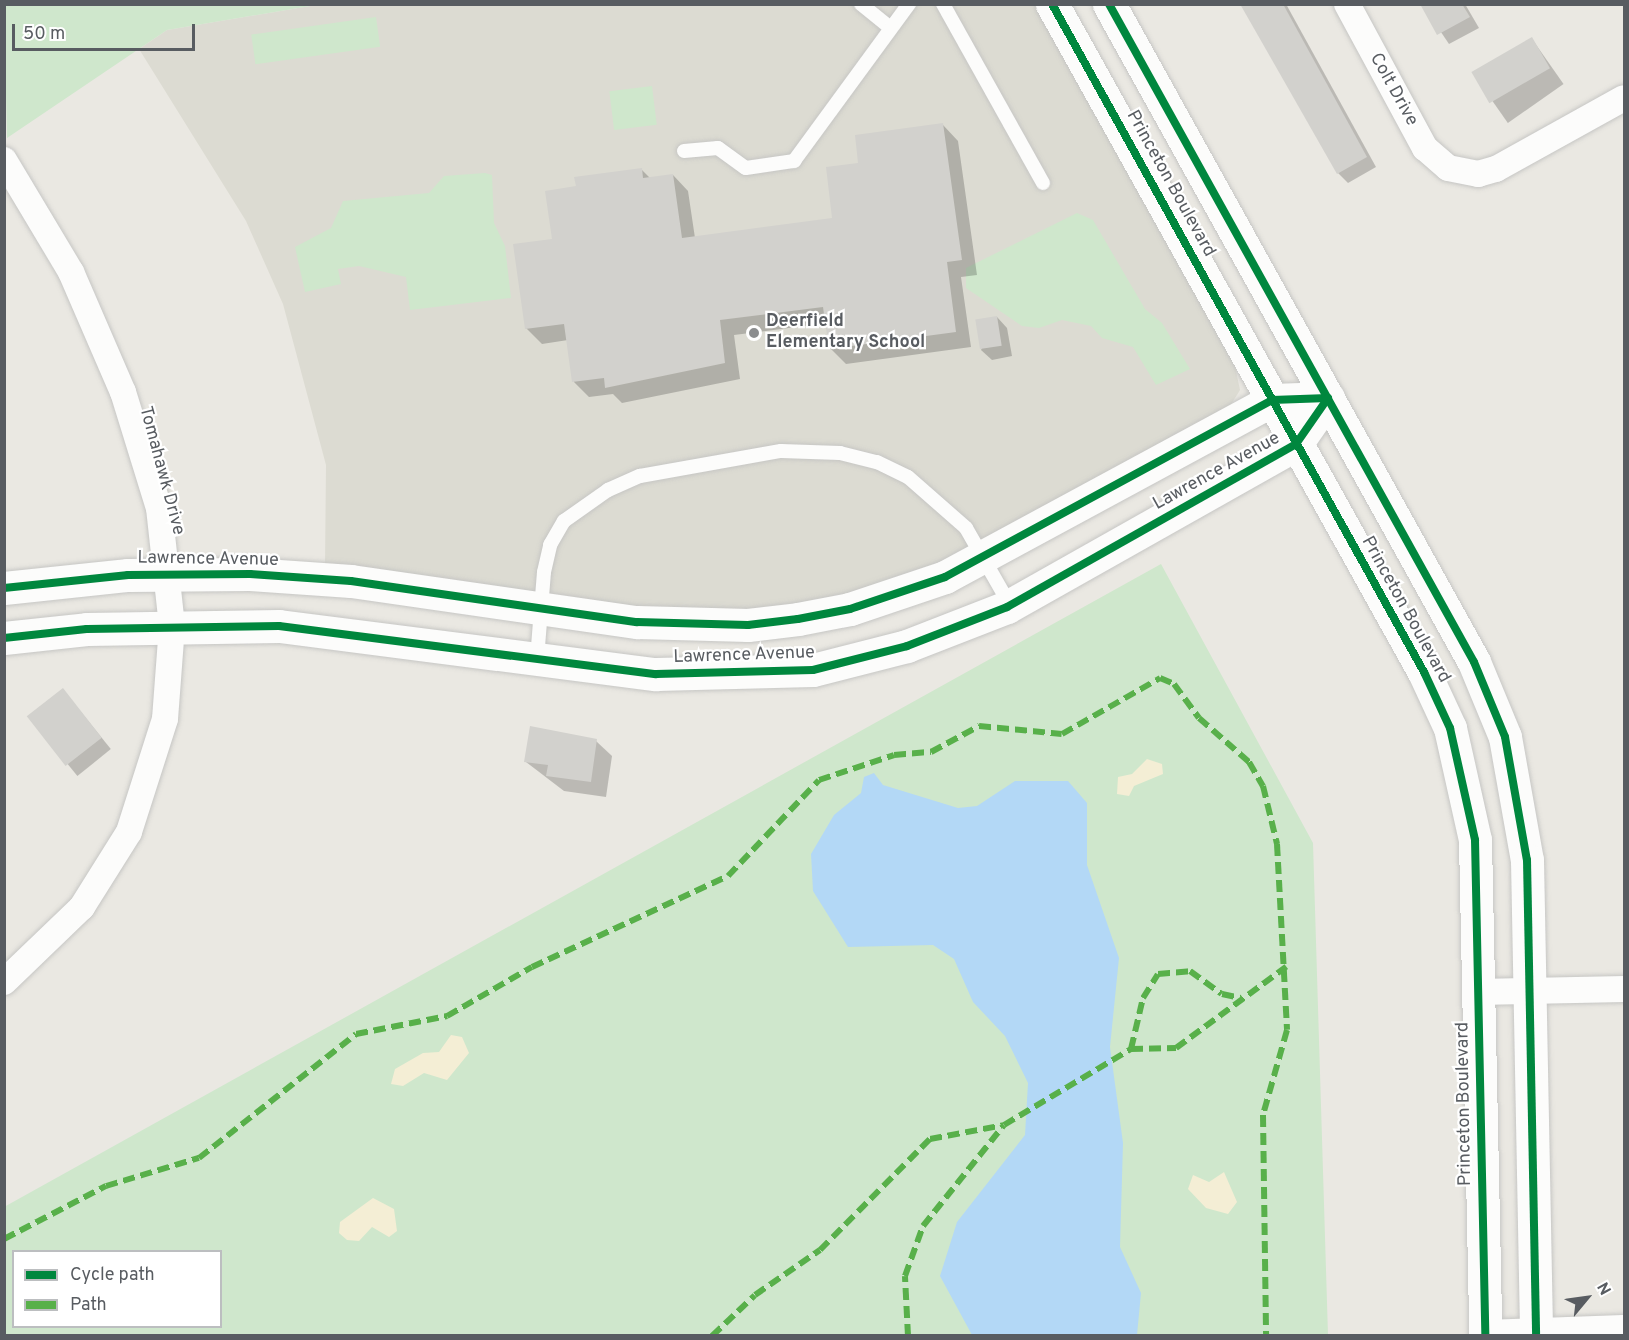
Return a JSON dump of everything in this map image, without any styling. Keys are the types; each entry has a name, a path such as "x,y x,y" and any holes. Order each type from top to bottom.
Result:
{"street":[{"name":"Princeton Boulevard","path":"1052,4 1424,672 1450,728 1475,840 1485,1334"},
{"name":"Princeton Boulevard","path":"1109,4 1474,662 1505,737 1524,824 1530,991 1536,1333"},
{"name":"Colt Drive","path":"1347,4 1425,148 1448,168 1478,174 1497,169 1624,98"},
{"name":"Tomahawk Drive","path":"4,160 72,272 123,392 154,488 170,574 172,626 165,719 129,832 82,907 4,982"},
{"name":"Lawrence Avenue","path":"4,588 170,574 351,581 636,622 748,625 860,606 983,559 1272,400 1328,398"},
{"name":"Lawrence Avenue","path":"4,638 172,626 279,626 690,676 813,670 907,646 1010,605 1296,444 1328,398"},
{"path":"1478,993 1624,989"},
{"path":"1485,1334 1624,1328"}],"lane":[{"path":"861,4 891,28"},
{"path":"684,152 718,148 746,168 794,161 909,4"},
{"path":"943,4 1043,183"},
{"path":"537,658 550,545 564,521 582,507 640,476 781,451 840,453 877,462 908,477 950,512 983,559 1010,605"}],"shaded area":[{"name":"Deerfield Elementary School","path":"316,5 1036,5 1234,361 1240,390 1227,411 940,565 846,596 760,611 675,612 325,566 326,465 283,304 246,221 139,49 167,30"}],"green space":[{"path":"4,5 316,5 167,30 7,138"},
{"path":"376,17 380,47 255,64 251,35"},
{"path":"652,86 657,125 614,130 609,91"},
{"path":"485,173 492,175 494,223 505,246 511,298 410,310 406,277 359,266 338,269 341,284 305,292 295,247 331,228 343,201 429,193 444,176"},
{"path":"1077,213 1093,220 1145,309 1162,323 1190,369 1156,385 1133,347 1102,338 1091,326 1062,320 1039,328 1022,326 966,288 966,268"},
{"path":"1161,564 1313,843 1328,1335 5,1335 4,1207"}],"sand":[{"path":"1147,759 1162,764 1163,774 1134,786 1129,796 1117,794 1118,777 1132,774"},
{"path":"451,1035 462,1037 469,1053 447,1080 424,1073 403,1086 391,1084 395,1069 423,1053 439,1052"},
{"path":"1224,1172 1237,1202 1228,1214 1206,1208 1188,1189 1193,1175 1209,1182"},
{"path":"373,1198 394,1209 397,1231 389,1237 372,1227 359,1241 347,1240 339,1233 340,1222"}],"water":[{"path":"874,773 883,785 958,808 977,806 1015,781 1068,781 1087,803 1087,865 1119,958 1110,1047 1123,1143 1120,1247 1141,1293 1137,1335 972,1335 940,1276 957,1222 1025,1135 1028,1083 1005,1036 973,1002 954,959 933,945 848,947 813,891 811,854 834,815 861,793 864,777"}],"building":[{"path":"1240,4 1283,4 1367,157 1337,174"},
{"path":"1420,4 1462,4 1470,17 1437,35"},
{"path":"1532,37 1550,68 1489,103 1471,72"},
{"path":"943,123 962,260 947,262 956,332 829,349 823,307 720,320 725,363 605,388 604,378 572,382 564,324 525,329 513,244 552,239 545,191 576,186 574,177 642,168 643,178 673,174 682,238 832,218 826,167 858,163 855,135"},
{"path":"997,316 1002,346 980,349 975,319"},
{"path":"63,688 102,738 66,766 27,716"},
{"path":"530,726 597,739 591,782 546,776 548,765 524,762"}],"marked path":[{"path":"4,1239 106,1186 199,1158 356,1034 447,1016 532,967 728,876 819,780 894,755 931,752 979,726 1062,734 1160,678 1174,684 1199,718 1249,762 1263,786 1277,844 1287,1030 1263,1115 1266,1336"},
{"path":"1131,1049 1176,1048 1286,967"},
{"path":"712,1336 755,1295 820,1250 930,1139 1004,1125 1131,1049 1143,998 1158,974 1190,971 1222,994 1241,998"},
{"path":"908,1336 905,1276 923,1226 1004,1125"}],"cycle path":[{"path":"1052,4 1424,672 1450,728 1475,840 1485,1336"},
{"path":"1109,4 1474,662 1505,737 1527,860 1536,1336"},
{"path":"4,588 128,575 250,574 351,581 637,622 748,625 798,619 850,609 945,577 1272,400 1328,398"},
{"path":"4,638 87,629 279,626 656,674 813,670 907,646 1007,607 1296,444 1328,398"}],"place":[{"name":"Deerfield Elementary School","path":"754,333"}]}
